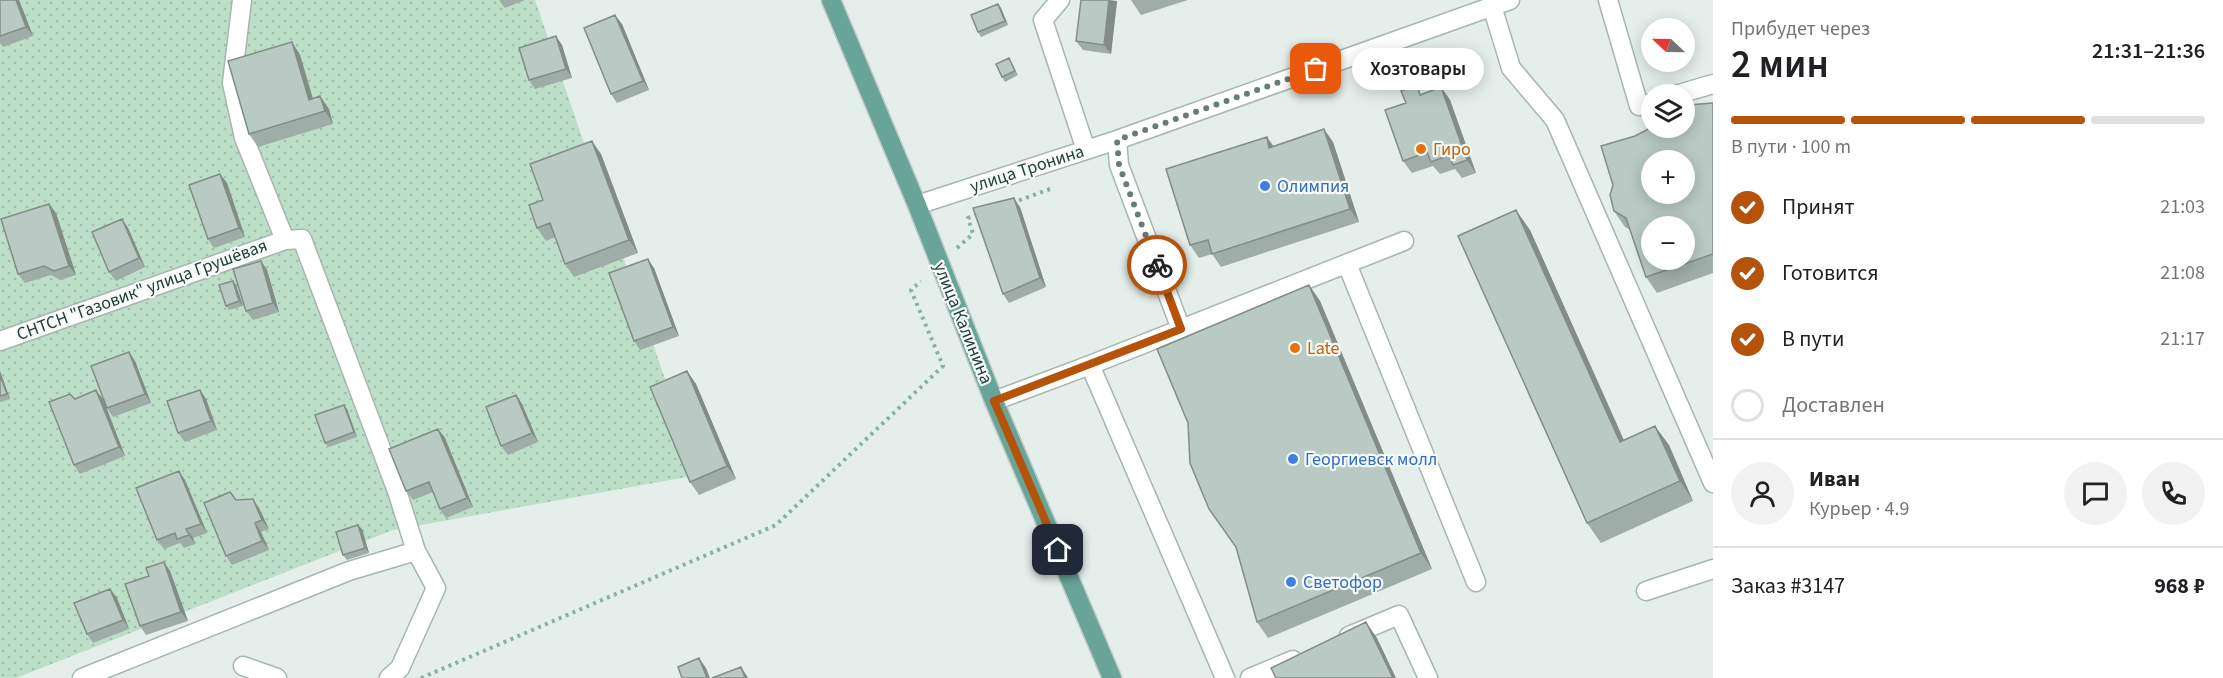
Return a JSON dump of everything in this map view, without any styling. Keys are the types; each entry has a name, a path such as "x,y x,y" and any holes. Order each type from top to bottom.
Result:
{"main road":[{"name":"улица Калинина","path":"831,0 917,206 994,401 1112,678"}],"street":[{"path":"242,0 232,83 244,138 285,240 302,239 398,491 416,551 436,588 400,668 388,678"},
{"path":"1060,0 1043,20 1086,150"},
{"name":"улица Тронина","path":"917,206 1117,140 1510,0"},
{"path":"1608,0 1639,106 1641,106"},
{"path":"1492,6 1511,68 1555,120 1713,483"},
{"path":"1695,89 1713,84"},
{"path":"1117,140 1119,165 1181,329"},
{"name":"СНТСН \"Газовик\" улица Грушёвая","path":"0,341 285,240"},
{"path":"994,401 1404,241"},
{"path":"1347,264 1476,582"},
{"path":"1090,365 1226,678"},
{"path":"82,678 349,571 416,551"},
{"path":"1646,591 1713,569"},
{"path":"1335,642 1399,615 1428,678"},
{"path":"1250,678 1314,651"},
{"path":"243,666 277,678"}],"path":[{"path":"1011,203 1054,188"},
{"path":"421,678 776,525 943,366 911,290 973,234 968,218 990,211"}],"green space":[{"path":"0,0 535,0 698,475 393,530 16,678 0,678"}],"building":[{"path":"0,0 16,0 26,27 0,36"},
{"path":"1081,0 1109,0 1104,45 1076,41"},
{"path":"998,4 1005,21 978,32 971,15"},
{"path":"615,15 643,81 611,94 584,28"},
{"path":"556,36 566,69 529,80 519,48"},
{"path":"292,42 309,100 320,96 325,111 249,134 228,61"},
{"path":"1009,58 1015,71 1002,77 996,64"},
{"path":"1417,85 1420,95 1441,87 1467,160 1453,165 1449,155 1431,162 1427,152 1403,161 1385,110 1406,103 1401,91"},
{"path":"1713,103 1713,254 1695,260 1695,216 1641,216 1641,262 1626,218 1614,211 1610,195 1613,185 1601,146 1641,133 1641,138 1695,138 1695,104"},
{"path":"1324,129 1350,209 1212,254 1208,240 1190,245 1166,169 1267,137 1269,148"},
{"path":"592,141 629,240 565,264 550,223 537,228 529,205 543,200 530,164"},
{"path":"220,174 239,228 208,239 189,185"},
{"path":"1014,198 1040,278 1003,294 973,208"},
{"path":"49,204 69,266 54,271 44,266 18,274 1,219"},
{"path":"1516,210 1620,442 1655,426 1680,481 1587,523 1458,236"},
{"path":"122,219 139,258 109,272 92,232"},
{"path":"648,259 673,327 634,341 609,273"},
{"path":"261,261 273,303 246,311 233,269"},
{"path":"1644,270 1666,270 1646,277"},
{"path":"233,281 239,301 226,306 219,285"},
{"name":"Георгиевск молл","path":"1309,285 1421,553 1257,622 1236,547 1209,509 1190,463 1188,423 1157,349"},
{"path":"129,352 145,394 107,408 91,366"},
{"path":"687,371 727,466 690,482 650,387"},
{"path":"0,375 7,394 0,396"},
{"path":"96,390 119,447 74,465 49,402 70,394 75,399"},
{"path":"200,390 211,421 178,433 167,401"},
{"path":"516,395 532,433 501,446 486,407"},
{"path":"344,405 354,432 325,443 315,415"},
{"path":"438,429 467,498 440,509 429,482 406,491 389,449"},
{"path":"179,471 201,524 186,529 189,535 177,539 175,533 157,540 136,488"},
{"path":"230,492 236,500 253,499 262,520 255,523 262,541 226,556 204,503"},
{"path":"358,525 365,548 343,555 336,532"},
{"path":"164,562 181,612 140,626 125,584 149,576 146,568"},
{"path":"110,589 123,620 87,634 74,603"},
{"path":"1366,622 1393,678 1276,678 1271,668"},
{"path":"699,658 707,678 682,678 678,667"},
{"path":"741,667 745,678 712,678"}],"way so far":[{"path":"1157,265 1119,165 1117,140 1316,69"}],"place":[{"name":"Хозтовары","path":"1316,69"},
{"name":"Гиро","path":"1421,149"},
{"name":"Олимпия","path":"1265,186"},
{"name":"Late","path":"1295,348"},
{"name":"Георгиевск молл","path":"1293,459"},
{"name":"Светофор","path":"1291,582"}],"route":[{"path":"1058,550 994,401 1181,329 1157,265"}]}
